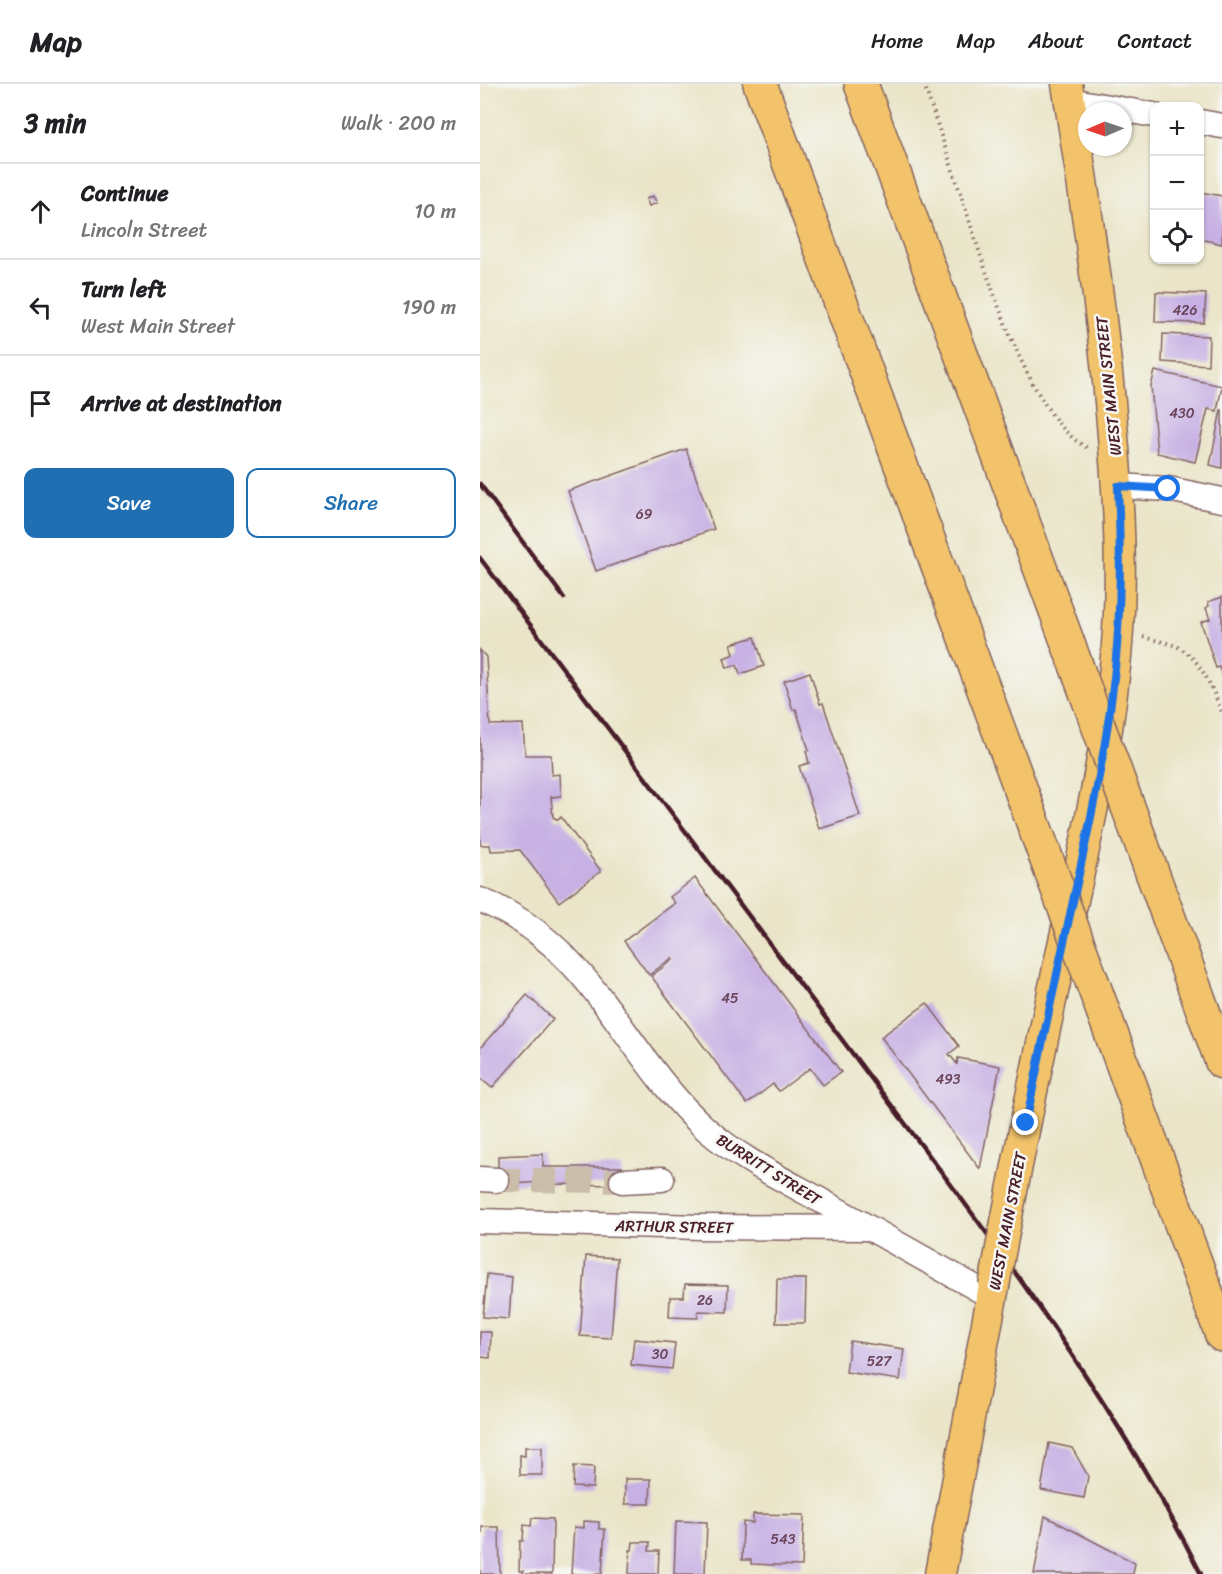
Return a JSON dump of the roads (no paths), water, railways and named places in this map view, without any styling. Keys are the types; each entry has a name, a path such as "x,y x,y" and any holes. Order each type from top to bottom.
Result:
{"highway":[{"path":"760,84 1222,1335"},
{"path":"861,84 1222,1062"}],"main road":[{"name":"WEST MAIN STREET","path":"940,1574 1037,1064 1091,817 1106,733 1117,646 1121,547 1118,486 1098,288 1068,92"}],"street":[{"path":"1068,92 1150,114"},
{"path":"1204,124 1222,126"},
{"path":"1118,486 1168,489 1222,500"},
{"name":"BURRITT STREET","path":"480,900 517,917 558,949 588,982 677,1100 708,1131 760,1166 868,1228 993,1292"},
{"path":"622,1181 662,1179"},
{"name":"ARTHUR STREET","path":"480,1221 701,1227 868,1228"}],"tunnel":[{"path":"497,1180 622,1181"}],"railway":[{"path":"480,484 564,598"},
{"path":"480,558 910,1130 1044,1314 1127,1441 1201,1574"}]}
